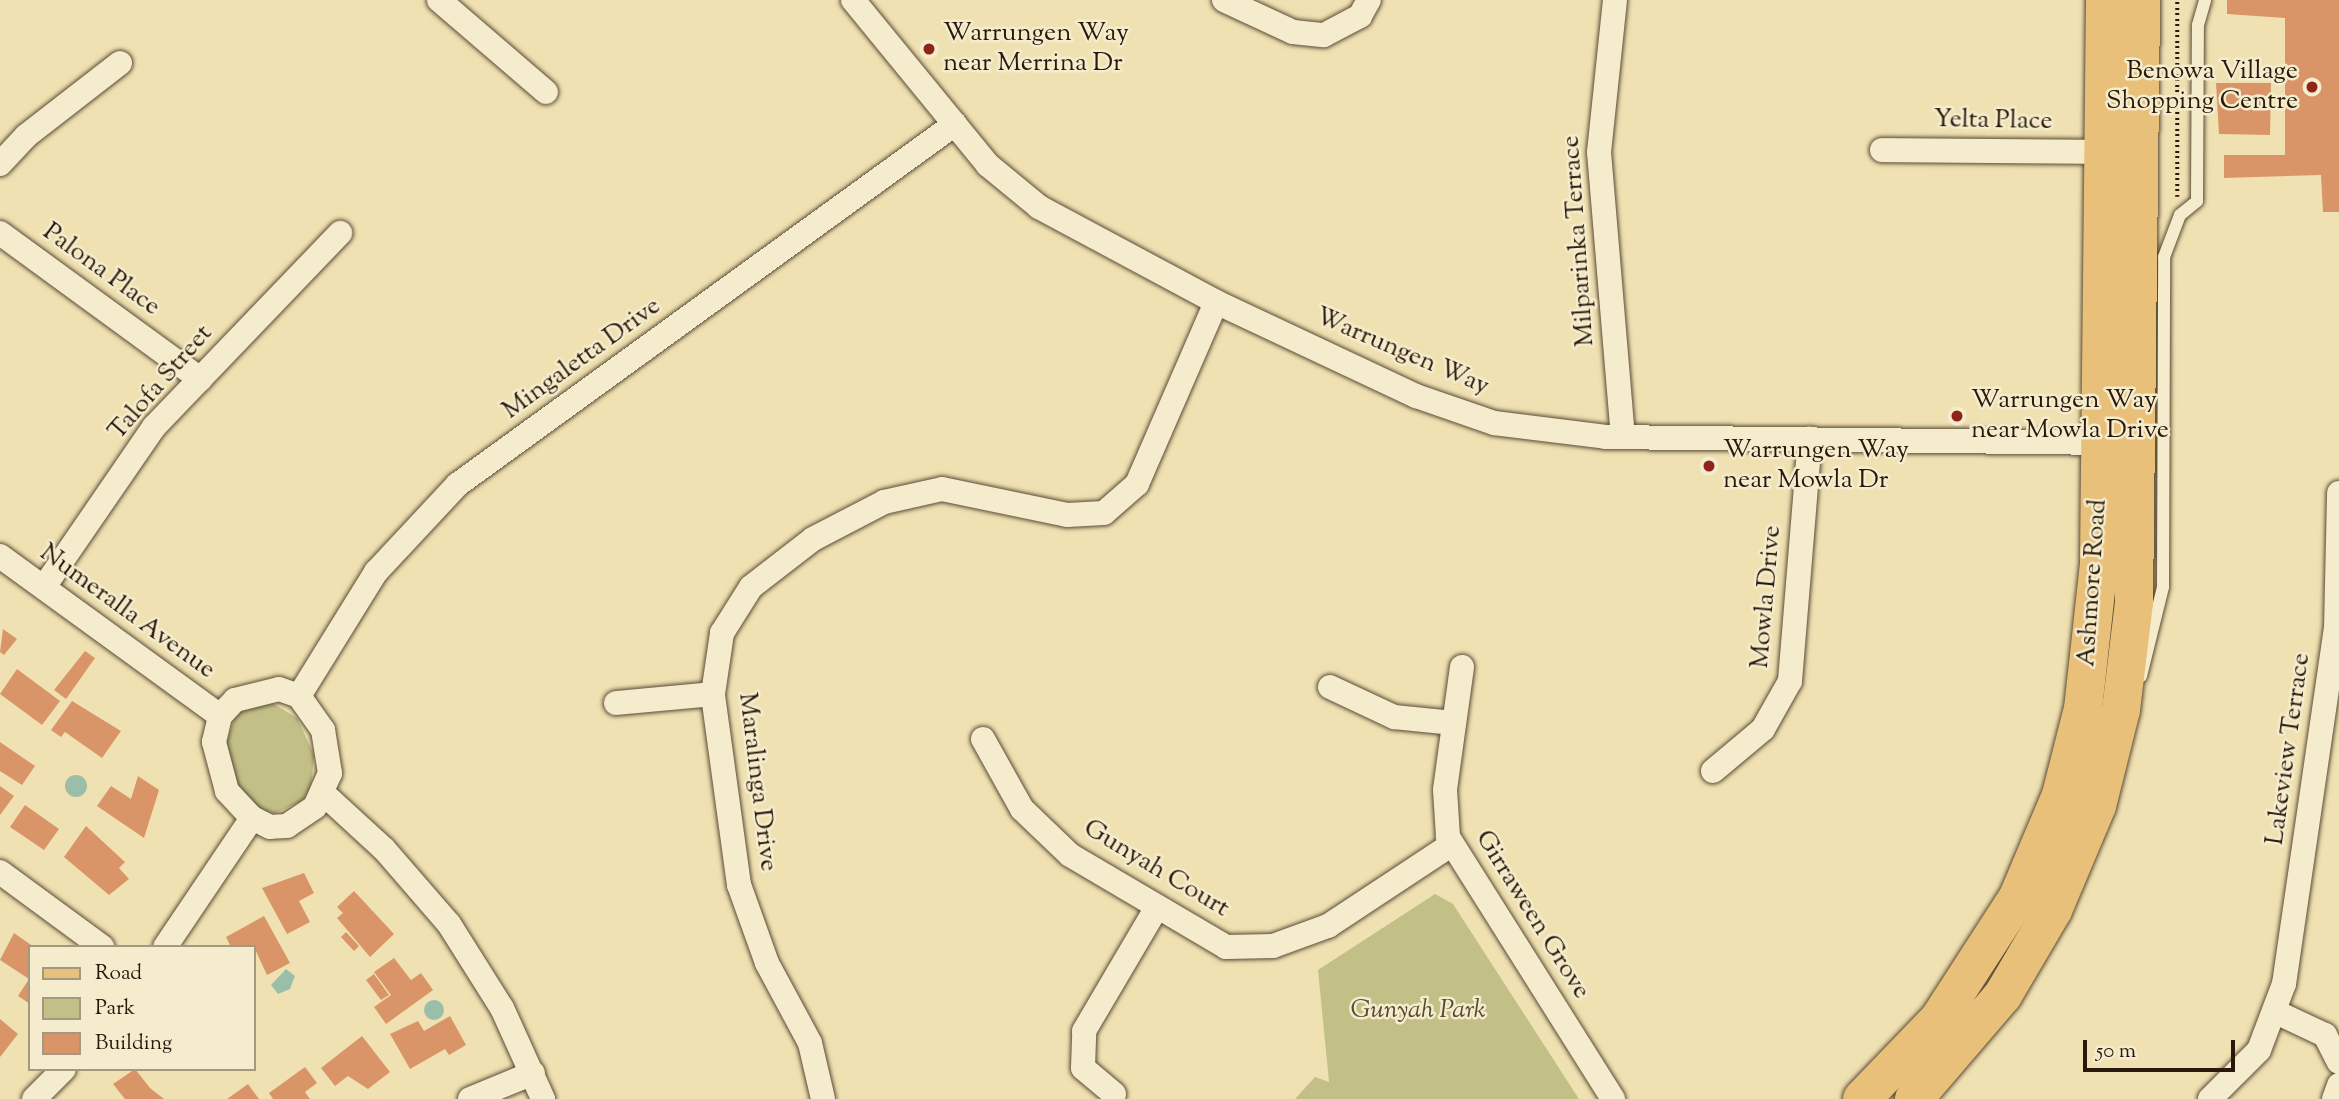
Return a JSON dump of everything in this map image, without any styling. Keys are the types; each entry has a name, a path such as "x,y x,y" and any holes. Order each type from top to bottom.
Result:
{"main road":[{"name":"Ashmore Road","path":"1914,1099 2003,995 2053,910 2097,806 2113,747 2132,628 2117,443 2104,152 2105,0"},
{"name":"Ashmore Road","path":"1862,1099 1970,978 2018,897 2061,795 2093,638 2117,443 2141,0"}],"street":[{"path":"439,0 546,92"},
{"name":"Warrungen Way","path":"853,0 988,165 1039,207 1216,302 1416,397 1494,423 1623,438 2117,443"},
{"path":"1224,0 1293,32 1324,34 1360,16 1369,0"},
{"name":"Milparinka Terrace","path":"1615,0 1599,152 1623,438"},
{"path":"0,164 26,136 120,63"},
{"name":"Mingaletta Drive","path":"299,696 376,572 457,485 955,124"},
{"name":"Yelta Place","path":"1882,150 2104,152"},
{"name":"Palona Place","path":"0,233 200,379"},
{"name":"Talofa Street","path":"44,587 154,427 341,233"},
{"name":"Maralinga Drive","path":"823,1099 810,1043 767,962 739,885 713,694 722,632 751,587 813,539 884,502 942,489 1067,516 1104,513 1138,484 1216,302"},
{"name":"Mowla Drive","path":"1713,771 1763,729 1790,681 1810,439"},
{"name":"Lakeview Terrace","path":"2210,1099 2259,1050 2278,1013 2335,641 2339,493"},
{"name":"Numeralla Avenue","path":"0,556 219,716"},
{"name":"Girraween Grove","path":"1462,667 1444,808 1451,845 1613,1099"},
{"path":"1330,687 1394,717 1454,723"},
{"path":"256,690 299,696 323,730 330,773 325,795 286,826 252,818 227,791 217,765 219,716 256,690"},
{"path":"616,703 713,694"},
{"name":"Gunyah Court","path":"984,739 1022,809 1070,855 1226,947 1273,946 1328,926 1451,845"},
{"path":"325,795 384,849 449,923 486,979 533,1073 543,1099"},
{"path":"166,945 252,818"},
{"path":"0,872 99,945"},
{"path":"1114,1094 1083,1068 1084,1031 1157,907"},
{"path":"2278,1013 2325,1035 2339,1062"},
{"path":"34,1099 62,1071"},
{"path":"470,1099 533,1073"},
{"path":"2334,1099 2339,1085"}],"lane":[{"path":"2113,747 2151,650 2162,596 2164,257 2180,215 2197,201 2197,25 2205,0"}],"green space":[{"path":"269,701 297,718 314,755 311,788 302,801 275,813 260,811 237,787 224,750 237,712"},
{"name":"Gunyah Park","path":"1435,894 1453,904 1579,1099 1295,1099 1315,1077 1329,1082 1318,970"}],"shaded area":[{"path":"76,775 86,782 87,786 80,796 76,797 66,790 65,786 72,776"},
{"path":"286,969 295,976 290,989 278,994 271,985"},
{"path":"434,1000 441,1003 444,1010 441,1017 434,1020 427,1017 424,1010 427,1003"}],"building":[{"name":"Benowa Village Shopping Centre","path":"2227,0 2339,0 2339,212 2323,212 2321,175 2224,178 2224,155 2285,155 2285,18 2227,14"},
{"path":"2216,83 2271,83 2270,135 2219,134"},
{"path":"3,629 17,639 4,655 0,652"},
{"path":"85,651 95,658 66,699 54,690"},
{"path":"17,669 60,701 42,725 0,694"},
{"path":"72,701 121,731 102,758 65,732 61,737 51,730"},
{"path":"0,742 35,766 22,785 0,771"},
{"path":"138,776 159,790 144,838 97,806 111,786 131,799"},
{"path":"0,786 14,796 0,815"},
{"path":"25,805 59,829 44,850 10,827"},
{"path":"86,826 125,862 119,868 129,879 109,895 64,857"},
{"path":"304,873 314,893 299,901 310,922 287,934 262,888"},
{"path":"354,891 394,934 370,957 337,918 343,913 337,907"},
{"path":"264,916 290,963 267,975 256,951 256,945 230,945 226,937"},
{"path":"346,932 359,946 354,951 341,937"},
{"path":"14,933 31,945 28,945 28,978 0,960"},
{"path":"394,958 411,980 421,973 433,990 386,1024 374,1007 391,995 374,972"},
{"path":"374,974 389,995 381,1000 366,980"},
{"path":"28,981 28,1003 18,996"},
{"path":"450,1016 466,1045 449,1055 445,1049 410,1069 390,1034 418,1021 424,1031"},
{"path":"0,1019 18,1034 0,1057"},
{"path":"362,1036 390,1072 368,1089 348,1076 335,1086 321,1068"},
{"path":"305,1067 317,1083 305,1092 310,1099 273,1099 269,1093"},
{"path":"132,1071 137,1071 150,1088 164,1099 125,1099 113,1084"},
{"path":"248,1084 259,1099 227,1099"}],"place":[{"name":"Warrungen Way near Merrina Dr","path":"929,49"},
{"name":"Benowa Village Shopping Centre","path":"2312,87"},
{"name":"Warrungen Way near Mowla Drive","path":"1957,416"},
{"name":"Warrungen Way near Mowla Dr","path":"1709,466"}]}
